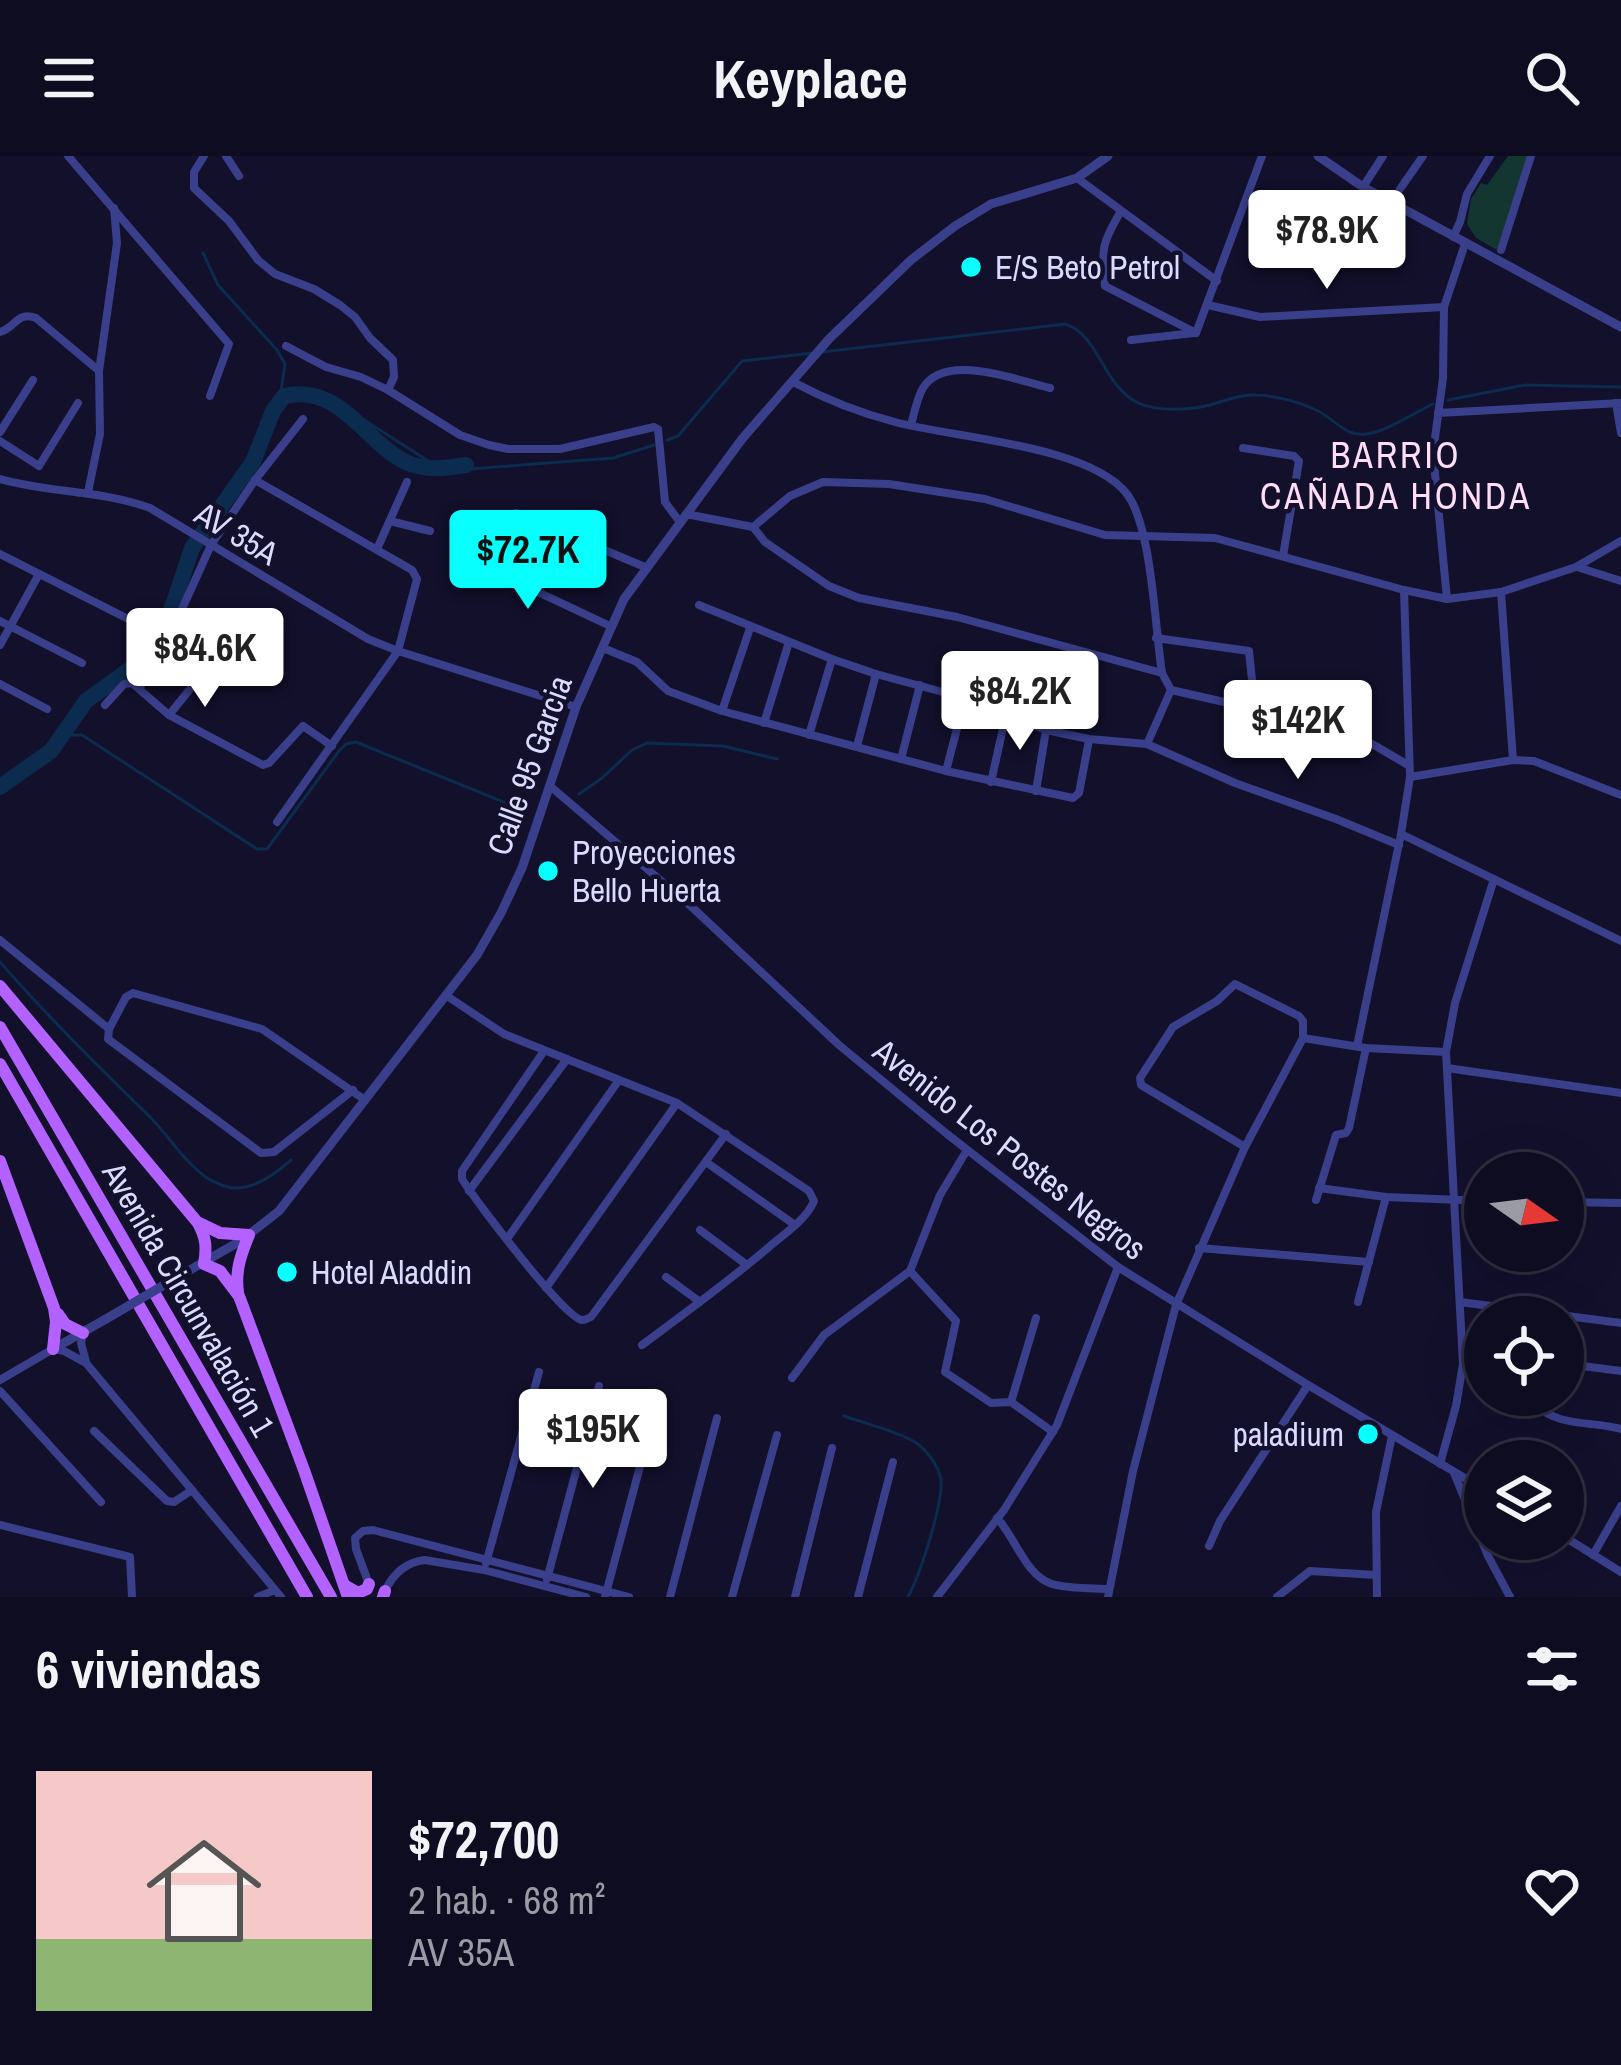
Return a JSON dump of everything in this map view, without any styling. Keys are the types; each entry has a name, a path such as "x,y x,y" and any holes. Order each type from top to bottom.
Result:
{"main road":[{"path":"0,986 198,1223 205,1236 204,1264 220,1271 238,1296"},
{"name":"Avenida Circunvalación 1","path":"0,1028 331,1597"},
{"name":"Avenida Circunvalación 1","path":"0,1064 307,1597"},
{"path":"0,1161 54,1308 53,1349"},
{"path":"198,1223 220,1233 249,1235 236,1278 238,1296 346,1591 358,1593 369,1584"},
{"path":"54,1308 65,1324 83,1333"}],"street":[{"path":"68,156 229,344 210,396"},
{"path":"203,156 194,172 196,193 229,221 268,269 323,295 359,321 393,360 394,377 388,389"},
{"path":"226,156 239,176"},
{"name":"Calle 95 Garcia","path":"53,1349 204,1264 279,1211 447,996 502,913 522,868 576,707 610,626 646,567 742,439 829,339 911,260 955,226 991,204 1077,178 1108,156"},
{"path":"1196,333 1262,156"},
{"path":"1318,156 1363,187 1621,327"},
{"path":"1363,187 1383,156"},
{"path":"1400,189 1423,156"},
{"path":"1453,237 1467,194 1490,156"},
{"path":"1501,250 1531,156"},
{"path":"1077,178 1217,280"},
{"path":"88,492 100,434 99,371 117,243 114,207"},
{"path":"1121,211 1104,239 1106,286 1196,333"},
{"path":"117,243 143,241"},
{"path":"1447,598 1433,453 1443,378 1444,308 1465,244"},
{"path":"1208,305 1260,317 1444,308"},
{"path":"0,332 17,318 36,318 99,371"},
{"path":"1131,340 1196,333"},
{"path":"286,346 326,367 388,389 460,435 500,448 560,448 658,429 665,502 683,518 753,527 765,542 829,586 859,598 957,617 1162,673"},
{"path":"911,425 922,389 949,370 981,371 1049,388"},
{"path":"0,432 33,380"},
{"path":"793,382 896,423 1073,459 1107,478 1128,495 1145,535 1156,638 1162,673 1171,690 1367,741 1408,765"},
{"path":"0,441 39,466 78,403"},
{"path":"1438,412 1618,403 1621,433"},
{"path":"140,688 184,633 182,609 207,543 303,419"},
{"path":"1243,448 1299,460 1282,556"},
{"name":"AV 35A","path":"0,479 29,487 88,492 150,508 368,639 576,707"},
{"path":"255,480 412,570 417,580 398,651 277,822"},
{"path":"376,549 407,482"},
{"path":"753,527 804,489 823,482 890,484 986,499 1106,536 1215,538 1447,598 1501,592 1576,566 1621,541"},
{"path":"610,626 484,567 508,515 516,513 646,567"},
{"path":"390,521 430,531"},
{"path":"0,554 146,628"},
{"path":"1576,566 1621,581"},
{"path":"0,645 40,574"},
{"path":"1316,1200 1336,1135 1348,1131 1410,777 1404,590"},
{"path":"1501,592 1513,760"},
{"path":"699,605 832,659 964,698 1046,730 1089,740 1148,744 1234,783 1400,840 1494,879 1621,941"},
{"path":"0,621 82,663"},
{"path":"722,711 750,628"},
{"path":"1156,638 1249,651 1255,709"},
{"path":"764,723 789,642"},
{"path":"603,648 637,662 668,691 722,711 1036,791 1077,797 1089,740"},
{"path":"809,735 832,659"},
{"path":"857,746 876,674"},
{"path":"105,705 124,684 132,683 169,715 263,765 303,726 332,746"},
{"path":"169,715 195,683"},
{"path":"0,684 47,709"},
{"path":"901,759 920,685"},
{"path":"1148,744 1171,690"},
{"path":"946,771 964,698"},
{"path":"992,782 1006,715"},
{"path":"1036,791 1046,730"},
{"path":"1410,777 1513,760 1546,765 1621,795"},
{"name":"Avenido Los Postes Negros","path":"550,786 694,909 838,1045 1118,1267 1464,1478"},
{"path":"1440,1464 1463,1364 1446,1052 1455,1003 1494,879"},
{"path":"0,940 109,1029"},
{"path":"998,1518 1037,1575 1051,1584 1109,1593 1133,1471 1176,1304 1245,1147 1303,1038 1299,1016 1235,984 1173,1027 1140,1078 1141,1084 1245,1147"},
{"path":"353,1090 274,1152 261,1153 108,1039 109,1029 126,997 134,993 262,1029 353,1090 365,1100"},
{"path":"447,996 491,1028 677,1103 809,1191 814,1201 811,1209 795,1225 642,1345"},
{"path":"1303,1038 1446,1052"},
{"path":"544,1051 462,1171 462,1179 546,1288 578,1319 592,1317 726,1134"},
{"path":"469,1191 567,1059"},
{"path":"1447,1068 1621,1093"},
{"path":"507,1239 619,1080"},
{"path":"546,1288 677,1103"},
{"path":"792,1378 824,1335 910,1271 940,1195 967,1150"},
{"path":"706,1162 795,1225"},
{"path":"1319,1188 1464,1200"},
{"path":"1358,1302 1386,1197"},
{"path":"1584,1202 1621,1203"},
{"path":"700,1229 747,1265"},
{"path":"1199,1248 1369,1262"},
{"path":"937,1597 998,1518 1054,1432 1118,1267"},
{"path":"910,1271 956,1321 945,1372 991,1403 1011,1402 1054,1432"},
{"path":"666,1276 700,1303"},
{"path":"1460,1302 1464,1303"},
{"path":"1011,1402 1036,1318"},
{"path":"1584,1318 1621,1322"},
{"path":"83,1333 86,1363"},
{"path":"0,1380 53,1349 86,1363 278,1593 258,1597"},
{"path":"1584,1366 1621,1370"},
{"path":"485,1566 539,1372"},
{"path":"1209,1546 1220,1521 1307,1385"},
{"path":"547,1581 598,1386"},
{"path":"0,1391 101,1502"},
{"path":"606,1594 657,1403"},
{"path":"1551,1416 1621,1429"},
{"path":"670,1597 717,1418"},
{"path":"94,1431 166,1501 174,1502 192,1490"},
{"path":"732,1597 777,1435"},
{"path":"1377,1597 1376,1512 1392,1436"},
{"path":"795,1597 832,1448"},
{"path":"858,1597 893,1462"},
{"path":"1454,1472 1510,1597"},
{"path":"1593,1555 1621,1506"},
{"path":"0,1525 130,1557 132,1597"},
{"path":"369,1584 356,1538 373,1530 579,1593 629,1597"},
{"path":"1584,1549 1621,1572"},
{"path":"384,1594 399,1571 416,1561 485,1566"},
{"path":"1277,1597 1310,1571 1376,1575"}],"green space":[{"path":"1508,156 1528,156 1497,250 1476,238 1467,224 1471,199"}],"waterway":[{"path":"0,783 65,736 87,695 99,684 149,660 161,638 189,547 244,476 260,448 267,416 280,398 285,364 218,285 203,253"},
{"path":"822,352 1065,324 1086,338 1126,395 1155,408 1193,408 1244,396 1270,396 1311,408 1359,434 1382,430 1433,404"},
{"path":"667,440 678,436 742,361 813,353"},
{"path":"1448,400 1525,385 1621,387"},
{"path":"281,398 315,393 444,471 613,458 654,445"},
{"path":"0,787 51,751 86,701 160,644 192,548 253,462 284,396 304,394 337,406 408,463 430,468 466,465"},
{"path":"68,735 82,735 257,849 267,849 339,751 356,742 523,810"},
{"path":"579,794 647,743 723,746 777,759"},
{"path":"0,962 207,1178 241,1188 291,1160"},
{"path":"844,1416 915,1442 940,1475 935,1522 908,1597"}],"place":[{"name":"E/S Beto Petrol","path":"971,267"},
{"name":"Proyecciones Bello Huerta","path":"548,871"},
{"name":"Hotel Aladdin","path":"287,1272"},
{"name":"paladium","path":"1368,1434"}],"district":[{"name":"BARRIO CAÑADA HONDA","path":"1396,476"}]}
